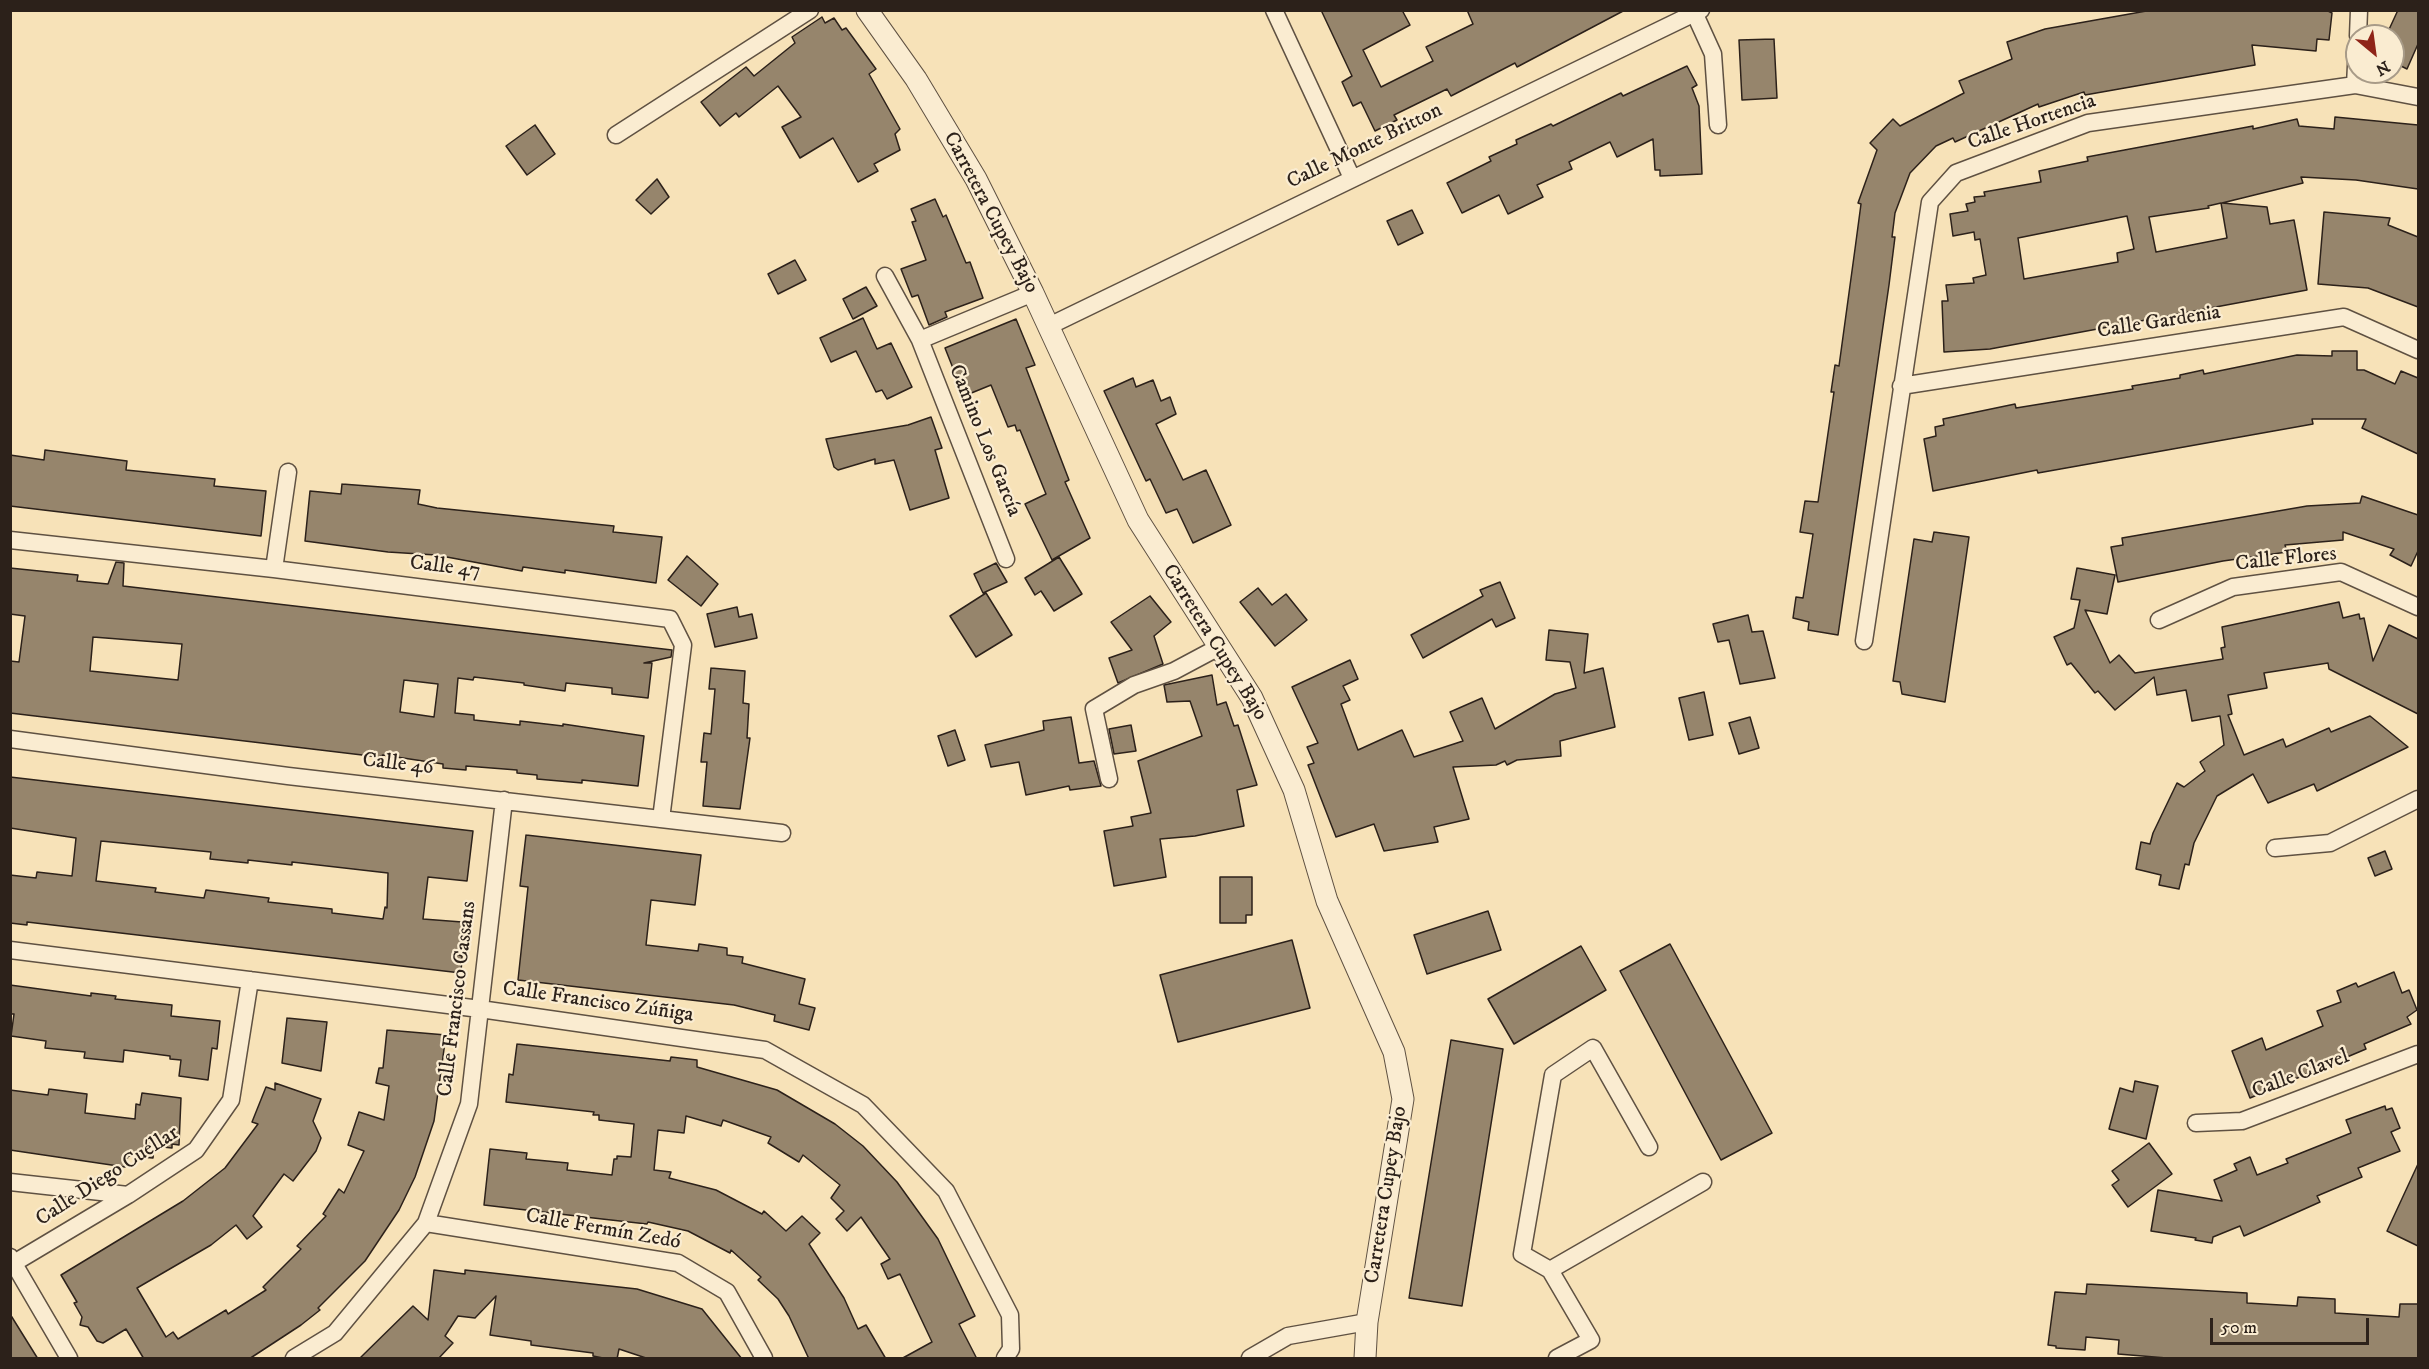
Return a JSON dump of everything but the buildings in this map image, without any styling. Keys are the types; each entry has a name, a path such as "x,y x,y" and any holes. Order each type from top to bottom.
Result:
{"street":[{"path":"616,135 810,10"},
{"name":"Carretera Cupey Bajo","path":"867,10 916,79 976,179 1034,293 1138,520 1252,698 1282,759 1294,790 1327,901 1399,1068 1403,1099 1367,1322 1365,1359"},
{"path":"1274,11 1352,178"},
{"path":"1696,11 1713,54 1718,125"},
{"name":"Calle Monte Britton","path":"1049,326 1696,11"},
{"name":"Calle Hortencia","path":"1864,641 1930,202 1956,173 2088,123 2355,85 2418,97"},
{"name":"Camino Los García","path":"885,276 920,340 1006,559"},
{"path":"920,340 1034,293"},
{"name":"Calle Gardenia","path":"1901,387 2344,317 2418,350"},
{"path":"274,569 288,472"},
{"name":"Calle 47","path":"10,540 274,569 670,619 683,645 661,819"},
{"name":"Calle Flores","path":"2159,620 2233,587 2341,572 2418,607"},
{"path":"1109,779 1094,708 1134,685 1174,671 1220,647"},
{"name":"Calle 46","path":"10,740 288,776 782,833"},
{"name":"Calle Francisco Cassans","path":"294,1359 335,1333 426,1223 469,1104 504,800"},
{"path":"2275,848 2330,843 2418,800"},
{"name":"Calle Francisco Zúñiga","path":"10,950 480,1009 765,1050 863,1106 946,1191 1010,1315 1011,1349 1005,1359"},
{"name":"Calle Diego Cuéllar","path":"12,1260 128,1195 196,1149 231,1100 250,980"},
{"path":"1557,1359 1591,1340 1550,1270 1522,1254 1553,1074 1593,1048 1649,1147"},
{"name":"Calle Clavel","path":"2196,1123 2242,1121 2418,1054"},
{"path":"10,1182 128,1195"},
{"path":"1550,1270 1703,1182"},
{"name":"Calle Fermín Zedó","path":"426,1223 678,1263 727,1292 764,1359"},
{"path":"12,1260 69,1359"},
{"path":"1250,1359 1288,1336 1367,1322"}]}
